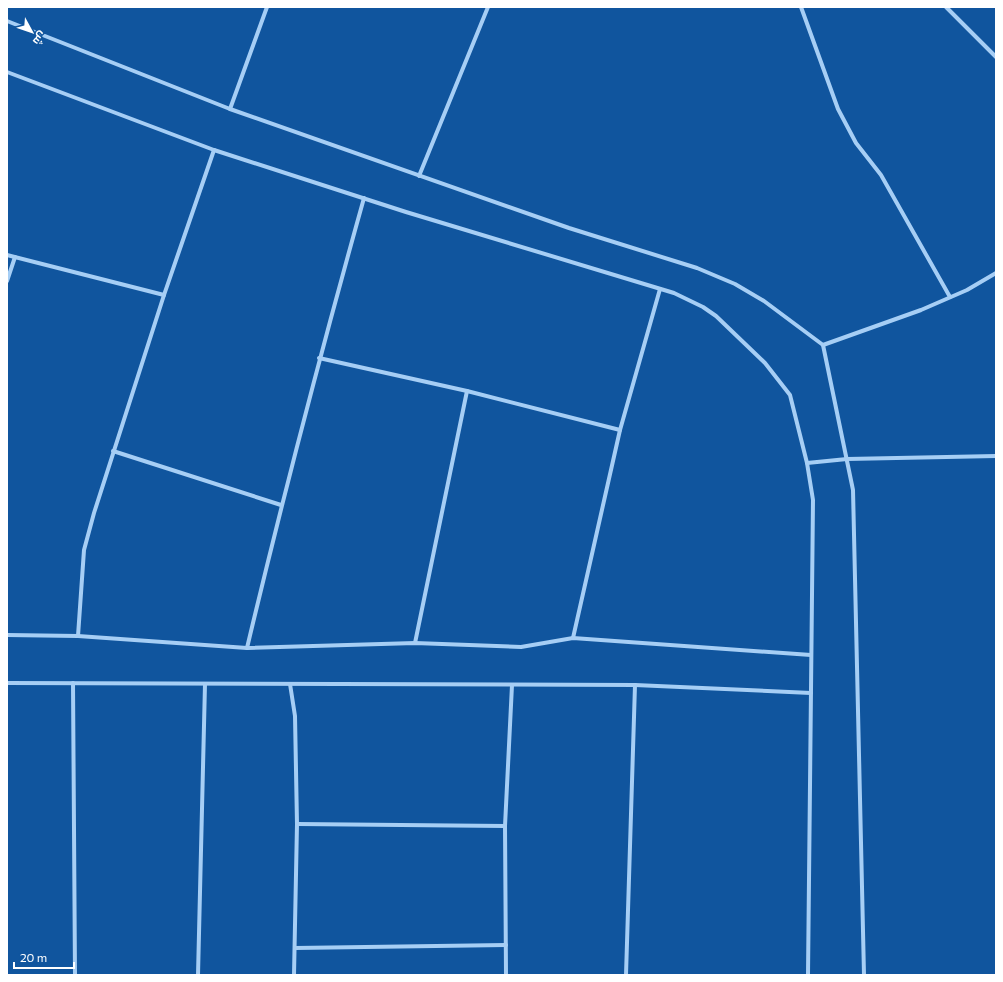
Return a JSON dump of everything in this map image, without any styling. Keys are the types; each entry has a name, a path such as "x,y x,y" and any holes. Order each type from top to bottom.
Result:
{"street":[{"path":"230,109 267,7"},
{"path":"419,176 488,7"},
{"path":"801,7 838,109 856,143 881,175 950,297"},
{"path":"946,7 996,57"},
{"path":"7,21 230,109 569,228 697,268 735,284 764,301 822,345 853,490 864,975"},
{"path":"7,72 214,150 689,299 716,316 765,363 790,395 807,463 813,500 808,975"},
{"path":"78,636 84,550 94,513 164,295 214,150"},
{"path":"247,648 281,505 319,358 364,198"},
{"path":"7,255 164,295"},
{"path":"7,281 15,257"},
{"path":"822,345 921,310 967,290 996,273"},
{"path":"573,638 620,430 660,289"},
{"path":"319,358 467,391 620,430"},
{"path":"415,643 467,391"},
{"path":"113,451 281,505"},
{"path":"807,463 847,459 996,456"},
{"path":"7,635 78,636 247,648 415,643 521,647 573,638 811,655"},
{"path":"7,683 635,685 811,693"},
{"path":"73,683 75,975"},
{"path":"198,975 205,684"},
{"path":"290,684 295,716 297,824 294,975"},
{"path":"506,975 505,826 512,685"},
{"path":"626,975 635,685"},
{"path":"297,824 505,826"},
{"path":"295,948 506,945"}]}
